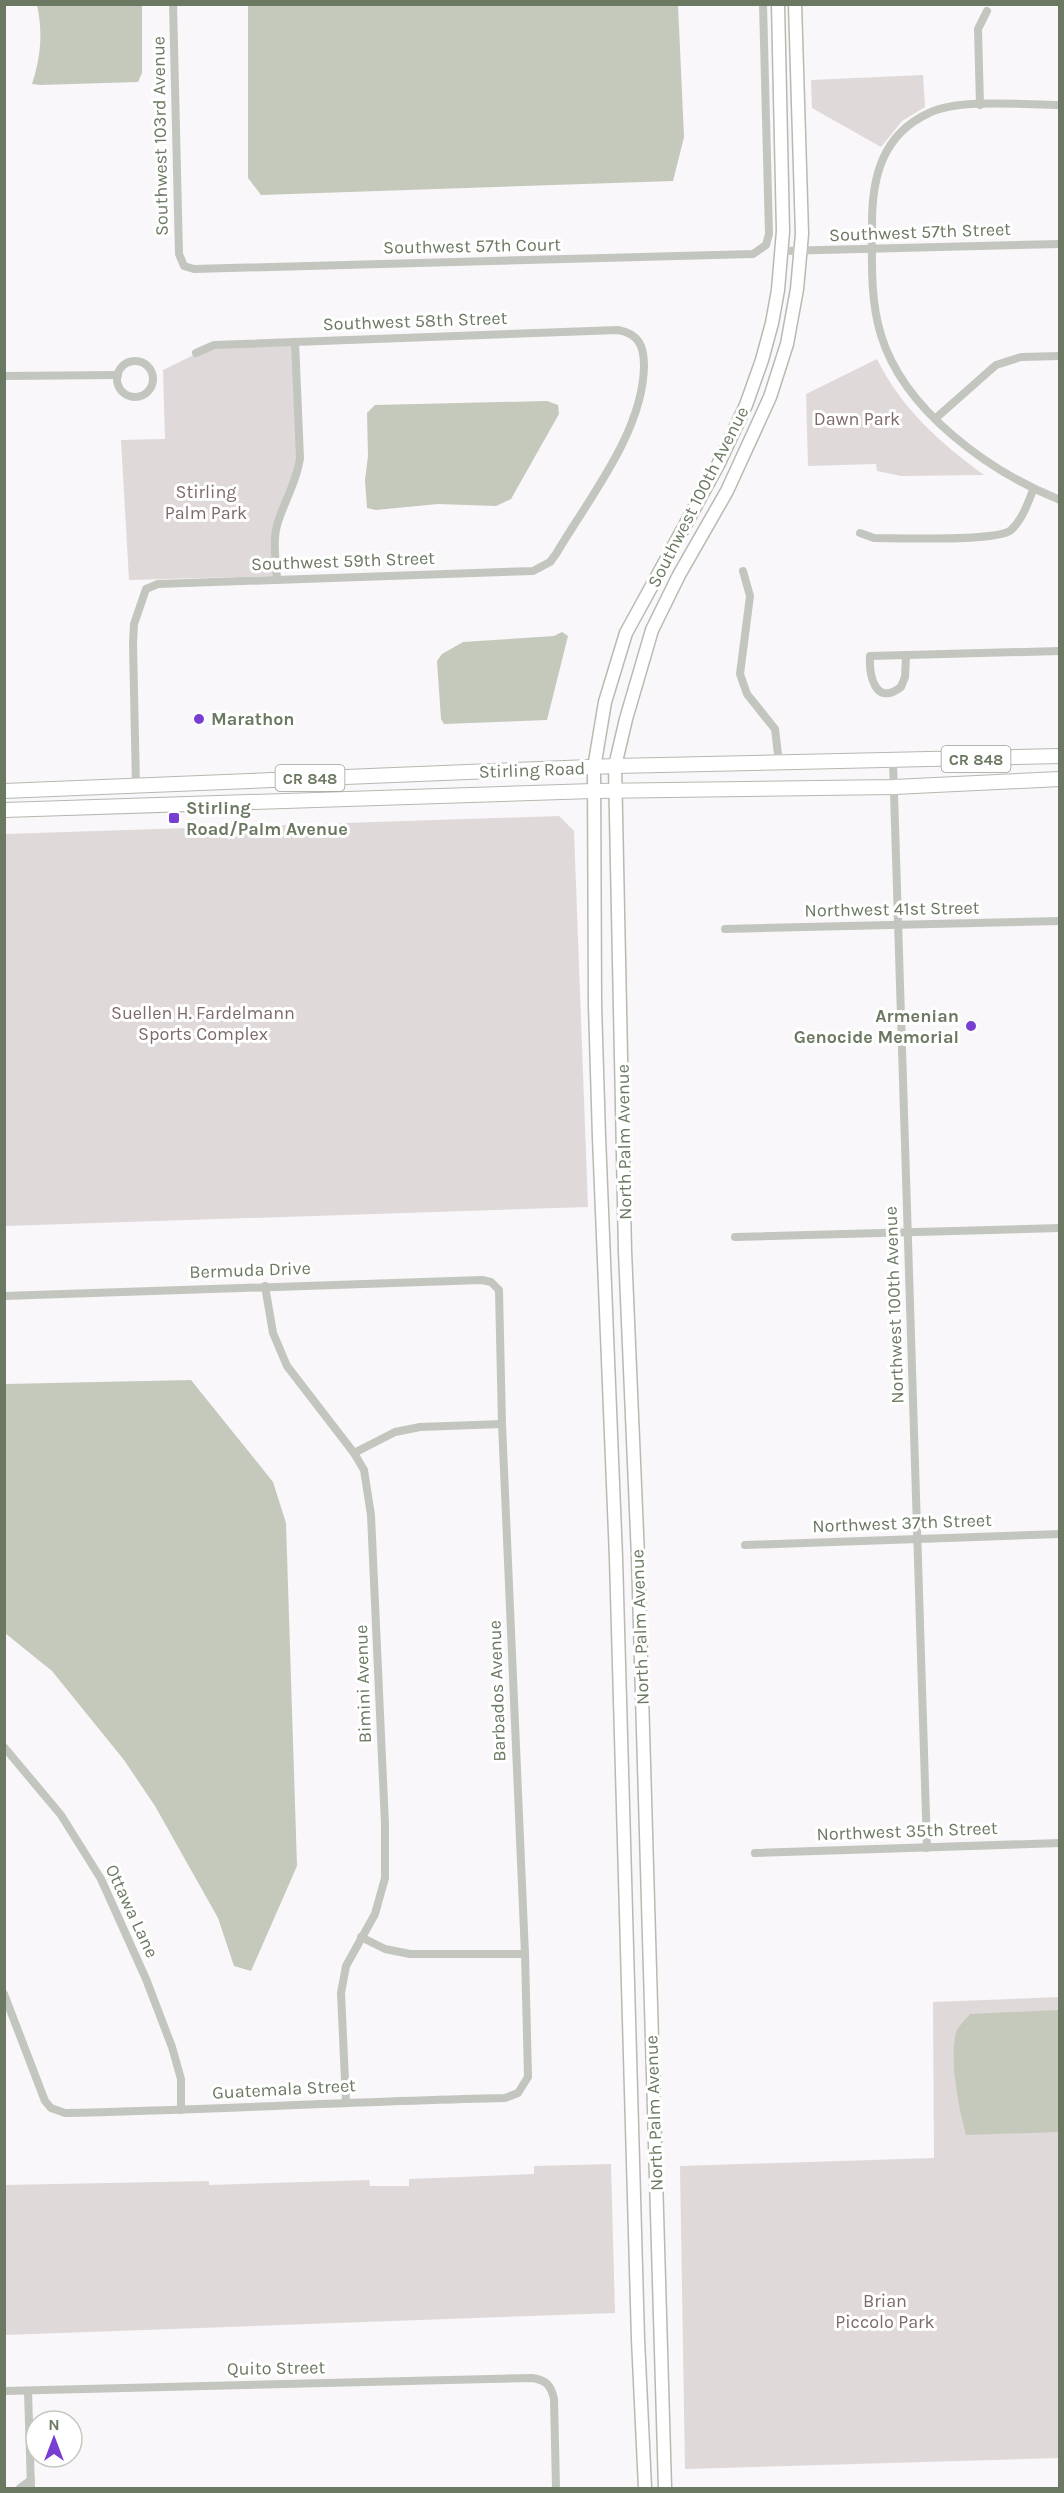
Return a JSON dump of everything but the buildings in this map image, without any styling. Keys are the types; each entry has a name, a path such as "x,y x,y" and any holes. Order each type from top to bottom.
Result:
{"main road":[{"name":"Southwest 100th Avenue","path":"594,768 604,702 626,633 718,465 746,405 762,360 771,323 782,252 783,156 778,4"},
{"name":"Southwest 100th Avenue","path":"615,766 626,718 652,630 679,575 728,490 777,379 795,308 801,252 802,207 795,4"},
{"name":"Stirling Road","path":"4,791 615,766 1059,756"},
{"name":"North Palm Avenue","path":"615,766 625,1251 638,1557 665,2488"},
{"name":"North Palm Avenue","path":"594,768 598,1104 612,1446 638,2339 645,2488"},
{"name":"Stirling Road","path":"4,810 593,791 894,787 1059,779"},
{"path":"612,1446 633,1445"},
{"path":"634,2187 656,2186"}],"street":[{"name":"Southwest 103rd Avenue","path":"173,4 179,254 184,266"},
{"name":"Southwest 57th Court","path":"184,266 194,269 733,255 753,254 761,251 766,245 769,234 763,4"},
{"path":"980,105 978,29 987,11"},
{"path":"1059,105 980,105 939,109 924,115 906,128 892,143 875,177 872,205 876,311 886,350 896,369 918,400 976,454 1033,490 1059,500"},
{"name":"Southwest 57th Street","path":"782,252 1059,244"},
{"name":"Southwest 58th Street","path":"196,353 214,345 618,330 629,332 636,337 644,353 641,398 635,418 618,452 556,554 542,567"},
{"path":"277,579 274,539 278,522 297,477 300,458 295,342"},
{"path":"936,418 996,365 1021,357 1059,356"},
{"path":"129,362 141,362 150,369 152,386 144,395 132,397 122,391 117,381 118,375 124,365 129,362"},
{"path":"4,376 118,375"},
{"path":"860,533 874,538 991,537 1010,531 1025,509 1033,490"},
{"name":"Southwest 59th Street","path":"136,787 133,643 136,616 146,589 158,584 519,572 533,571 542,567"},
{"path":"743,571 750,596 740,674 747,694 775,729 779,763"},
{"path":"906,656 905,677 901,687 888,692 881,691 874,685 870,674 870,656 1059,651"},
{"name":"Northwest 100th Avenue","path":"893,761 927,1848"},
{"name":"Northwest 41st Street","path":"725,929 1059,921"},
{"path":"735,1237 1059,1228"},
{"name":"Bermuda Drive","path":"4,1296 482,1280 496,1286"},
{"name":"Bimini Avenue","path":"265,1286 273,1333 286,1366 354,1452 364,1470 371,1515 385,1824 385,1878 375,1914 346,1966 341,1993 346,2102"},
{"name":"Barbados Avenue","path":"496,1286 501,1295 502,1424 525,1954 528,2078 518,2093"},
{"path":"354,1452 395,1432 420,1427 502,1424"},
{"name":"Northwest 37th Street","path":"745,1545 1059,1534"},
{"name":"Ottawa Lane","path":"4,1748 61,1815 101,1879 146,1979 172,2047 181,2079 181,2110"},
{"name":"Northwest 35th Street","path":"755,1852 1059,1843"},
{"path":"361,1937 385,1948 410,1954 525,1954"},
{"name":"Guatemala Street","path":"4,1994 45,2101 51,2109 65,2113 505,2098 518,2093"},
{"name":"Quito Street","path":"4,2391 532,2378 542,2380 552,2389 556,2488"},
{"path":"20,2488 31,2484 28,2391"}],"green space":[{"path":"923,75 925,107 902,121 881,147 812,108 811,80"},
{"name":"Stirling Palm Park","path":"295,342 299,467 277,522 277,576 129,580 121,440 165,439 163,370 214,345"},
{"name":"Dawn Park","path":"877,359 910,409 937,437 984,475 901,476 877,471 876,464 808,466 806,394"},
{"name":"Suellen H. Fardelmann Sports Complex","path":"559,816 574,831 588,1207 5,1226 5,834"},
{"name":"Brian Piccolo Park","path":"1059,1997 1059,2458 685,2469 680,2166 934,2158 933,2002"},
{"path":"611,2164 615,2313 5,2335 5,2185 209,2181 209,2185 369,2180 370,2186 409,2186 409,2179 534,2174 534,2166"}],"shaded area":[{"path":"37,5 142,5 142,73 138,82 32,84 40,44"},
{"path":"248,5 678,5 684,137 673,181 261,195 248,178"},
{"path":"547,401 558,405 559,414 511,499 496,506 438,504 376,510 367,508 365,480 368,456 367,413 375,405"},
{"path":"562,632 568,636 547,720 444,724 441,719 437,661 442,654 463,642 554,636"},
{"path":"191,1380 273,1482 286,1523 297,1866 251,1971 234,1966 218,1918 155,1806 124,1760 52,1671 5,1633 5,1384"},
{"path":"1059,2010 1059,2132 966,2135 954,2070 954,2044 960,2025 970,2014"}],"place":[{"name":"Marathon","path":"199,719"},
{"name":"Stirling Road/Palm Avenue","path":"174,818"},
{"name":"Armenian Genocide Memorial","path":"971,1026"}]}
